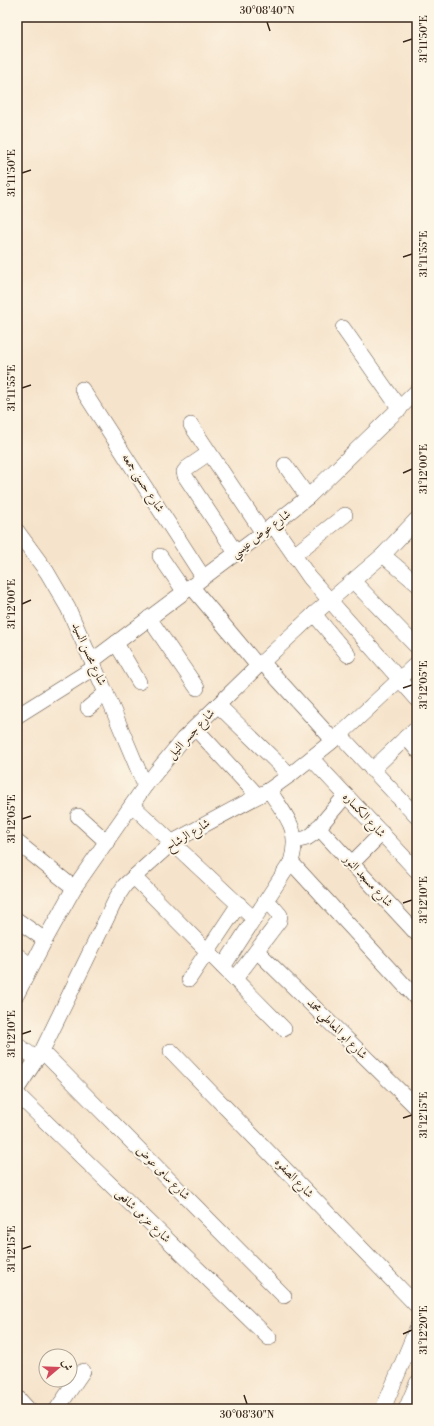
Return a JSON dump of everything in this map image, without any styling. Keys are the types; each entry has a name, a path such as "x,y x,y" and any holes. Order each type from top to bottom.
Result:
{"street":[{"path":"343,328 400,409"},
{"name":"شارع حسنى جمعه","path":"82,388 193,585"},
{"name":"شارع عوض عيسي","path":"17,716 93,664 116,643 268,529 308,497 417,391"},
{"path":"191,425 209,453 268,529 294,555 310,578 417,698"},
{"path":"209,453 187,468 184,472 185,476 236,553"},
{"path":"285,465 308,497"},
{"path":"294,555 345,515"},
{"name":"شارع جسر النيل","path":"17,994 74,888 145,786 183,740 260,664 314,614 383,555 417,519"},
{"name":"شارع محسن السيد","path":"17,531 58,589 106,692 145,786"},
{"path":"383,555 417,584"},
{"path":"160,556 193,585 260,664 336,738 372,770 417,817"},
{"path":"353,581 417,647"},
{"path":"314,614 348,655"},
{"path":"149,618 197,688"},
{"path":"116,643 139,682"},
{"name":"شارع الرشاح","path":"17,1089 40,1055 117,897 124,886 173,842 263,793 312,759 417,663"},
{"path":"88,708 106,692"},
{"path":"218,705 290,775"},
{"path":"372,770 417,727"},
{"path":"195,728 263,793 292,825 295,841 291,862 223,967"},
{"path":"406,737 417,750"},
{"name":"شارع الكساره","path":"312,759 417,871"},
{"path":"295,841 310,836 346,795"},
{"path":"132,805 254,919"},
{"path":"78,816 107,842"},
{"name":"شارع مسجد النور","path":"318,828 417,934"},
{"path":"352,863 382,833"},
{"path":"17,842 74,888"},
{"path":"291,862 417,999"},
{"path":"134,878 284,1028"},
{"path":"235,980 280,919 280,915 267,900"},
{"path":"189,979 239,904"},
{"path":"17,920 45,940"},
{"name":"شارع ابو المعاطي محمد","path":"257,951 417,1108"},
{"path":"17,955 32,966"},
{"name":"شارع سامى عوض","path":"17,1045 40,1055 284,1296"},
{"name":"شارع الصفوه","path":"171,1051 417,1306"},
{"name":"شارع عزمى شافعى","path":"17,1094 269,1338"},
{"path":"383,1409 417,1328"},
{"path":"57,1409 83,1371"},
{"path":"17,1397 28,1409"}]}
